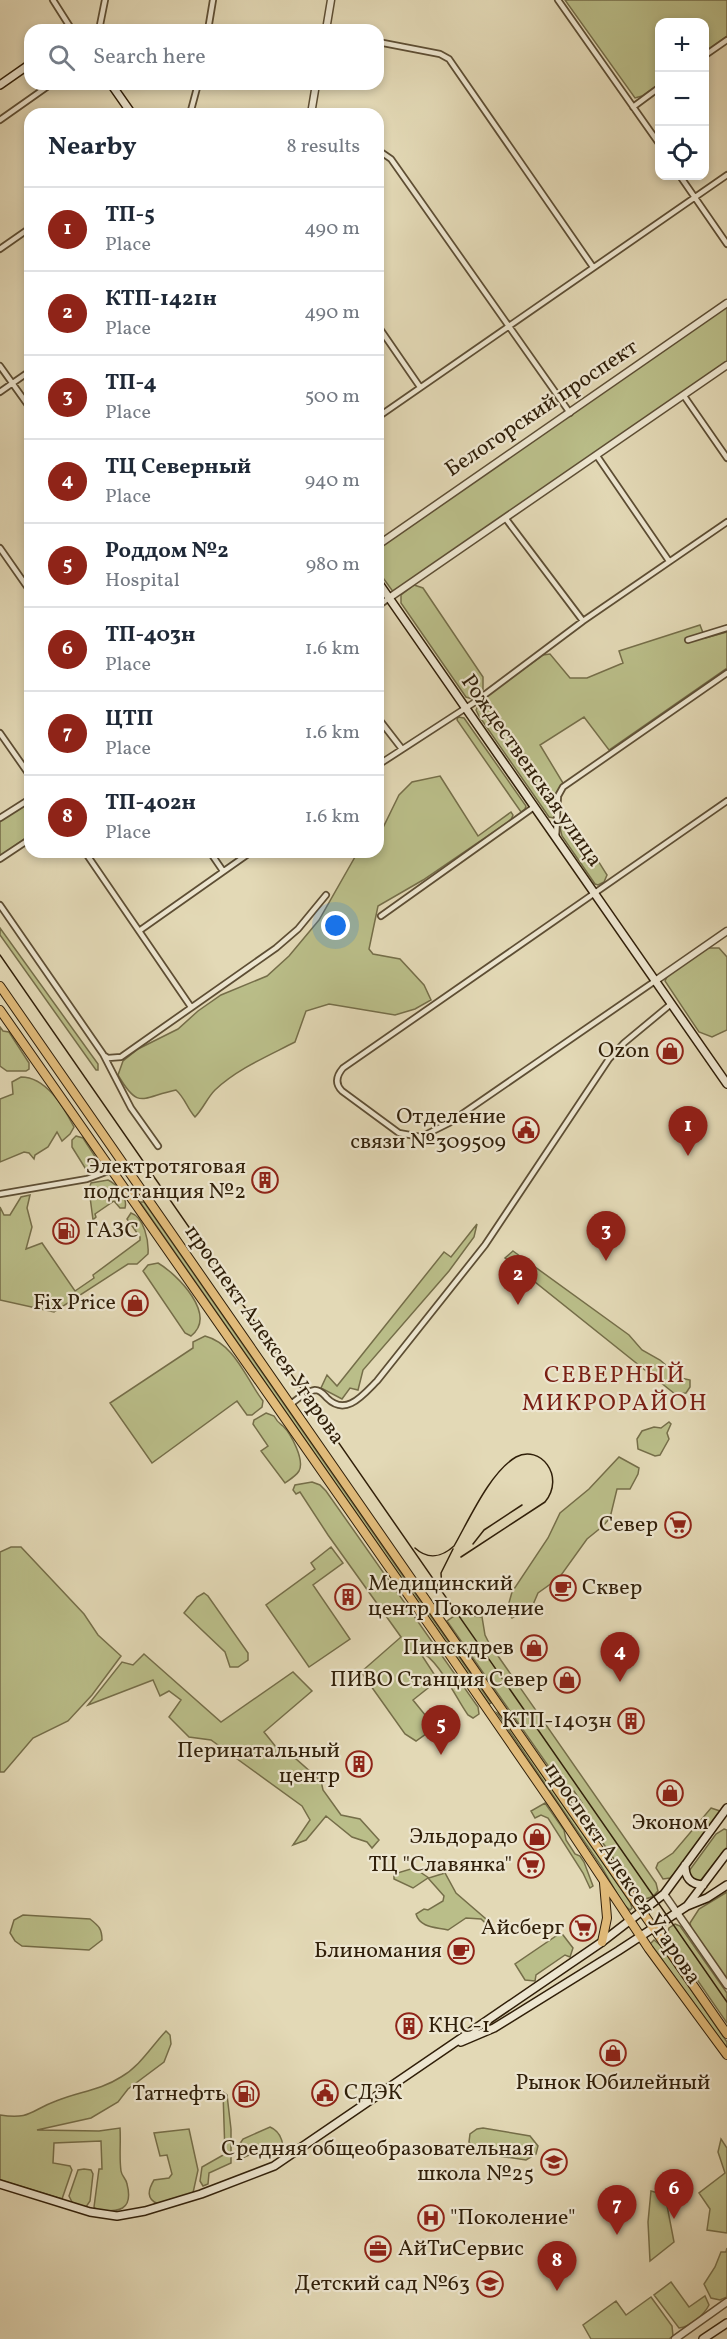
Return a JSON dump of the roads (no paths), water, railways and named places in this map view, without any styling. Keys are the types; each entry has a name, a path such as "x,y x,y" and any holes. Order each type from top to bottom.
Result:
{"main road":[{"path":"0,85 24,68"},
{"path":"115,90 128,108"},
{"name":"Рождественская улица","path":"384,591 727,1084"},
{"name":"проспект Алексея Угарова","path":"0,987 727,2034"},
{"name":"проспект Алексея Угарова","path":"0,1010 488,1712 640,1936 727,2055"},
{"path":"488,1712 499,1704"},
{"path":"0,2184 90,2212 117,2216 145,2211 201,2194 274,2166 294,2155 361,2106 602,1942 664,1894 725,1817 727,1808"},
{"path":"687,1906 727,1853"},
{"path":"685,1865 688,1880 702,1885"},
{"path":"602,1942 607,1918 604,1882"},
{"path":"454,2044 477,2037 494,2028 677,1912 727,1886"},
{"path":"582,1954 589,1968"},
{"path":"703,2339 726,2324"}],"street":[{"path":"53,0 68,24"},
{"path":"100,24 105,0"},
{"path":"208,24 213,0"},
{"path":"327,24 331,0"},
{"path":"558,0 655,139"},
{"path":"709,53 727,40"},
{"path":"384,43 440,54 449,58 593,267"},
{"path":"0,120 42,90"},
{"path":"192,108 196,90"},
{"path":"312,108 315,90"},
{"path":"633,107 655,91"},
{"path":"384,154 391,159 570,413"},
{"path":"384,413 727,175"},
{"path":"683,180 727,244"},
{"path":"0,249 24,232"},
{"name":"Белогорский проспект","path":"384,541 727,303"},
{"path":"384,335 420,387"},
{"path":"384,602 727,365"},
{"path":"0,366 24,400"},
{"path":"0,392 24,375"},
{"path":"684,396 727,458"},
{"path":"597,456 669,561"},
{"path":"506,519 583,621"},
{"path":"384,761 466,708 583,621 727,522"},
{"path":"0,548 24,582"},
{"path":"688,640 727,628"},
{"path":"556,838 558,796 563,787 727,672"},
{"path":"384,726 402,749"},
{"path":"0,733 24,767"},
{"path":"727,801 368,1050 337,1075 337,1084 342,1091 399,1133 421,1137 449,1123 727,931"},
{"path":"0,818 24,803"},
{"path":"381,915 534,807"},
{"path":"0,859 24,843"},
{"path":"88,858 191,1007"},
{"path":"214,858 223,871"},
{"path":"140,931 242,858"},
{"path":"103,1054 108,1058 121,1057 276,948 298,928 326,895"},
{"path":"0,905 103,1054 131,1108 158,1146"},
{"path":"291,1404 315,1390 320,1391 339,1407 345,1406 361,1396 377,1381 485,1245 609,1059 624,1043 671,1004"},
{"path":"0,1194 87,1179 111,1170"},
{"path":"664,1894 727,1985"},
{"path":"675,2339 727,2302"}],"tram line":[{"path":"0,955 727,2002"},
{"path":"415,1548 430,1556 440,1555 449,1550 454,1546 489,1485 506,1464 525,1454 541,1459 547,1465 553,1482 551,1492 545,1502 461,1557"},
{"path":"473,1544 484,1530 522,1505"},
{"path":"442,1590 441,1573 453,1549"}],"place":[{"name":"Ozon","path":"670,1051"},
{"name":"Отделение связи №309509","path":"526,1130"},
{"name":"ТП-5","path":"688,1156"},
{"name":"Электротяговая подстанция №2","path":"265,1180"},
{"name":"ГАЗС","path":"66,1231"},
{"name":"ТП-4","path":"606,1261"},
{"name":"Fix Price","path":"135,1303"},
{"name":"КТП-1421н","path":"518,1305"},
{"name":"Север","path":"678,1525"},
{"name":"Сквер","path":"563,1588"},
{"name":"Медицинский центр Поколение","path":"348,1597"},
{"name":"Пинскдрев","path":"534,1648"},
{"name":"ПИВО Станция Север","path":"567,1680"},
{"name":"ТЦ Северный","path":"620,1682"},
{"name":"КТП-1403н","path":"631,1721"},
{"name":"Роддом №2","path":"441,1755"},
{"name":"Перинатальный центр","path":"359,1764"},
{"name":"Эконом","path":"670,1793"},
{"name":"Эльдорадо","path":"537,1837"},
{"name":"ТЦ \"Славянка\"","path":"531,1865"},
{"name":"Айсберг","path":"583,1928"},
{"name":"Блиномания","path":"461,1951"},
{"name":"КНС-1","path":"409,2026"},
{"name":"Рынок Юбилейный","path":"613,2053"},
{"name":"СДЭК","path":"325,2093"},
{"name":"Татнефть","path":"246,2094"},
{"name":"Средняя общеобразовательная школа №25","path":"554,2162"},
{"name":"\"Поколение\"","path":"431,2218"},
{"name":"ТП-403н","path":"674,2219"},
{"name":"ЦТП","path":"617,2235"},
{"name":"АйТиСервис","path":"378,2249"},
{"name":"Детский сад №63","path":"490,2284"},
{"name":"ТП-402н","path":"557,2291"}],"district":[{"name":"СЕВЕРНЫЙ МИКРОРАЙОН","path":"615,1390"}]}
